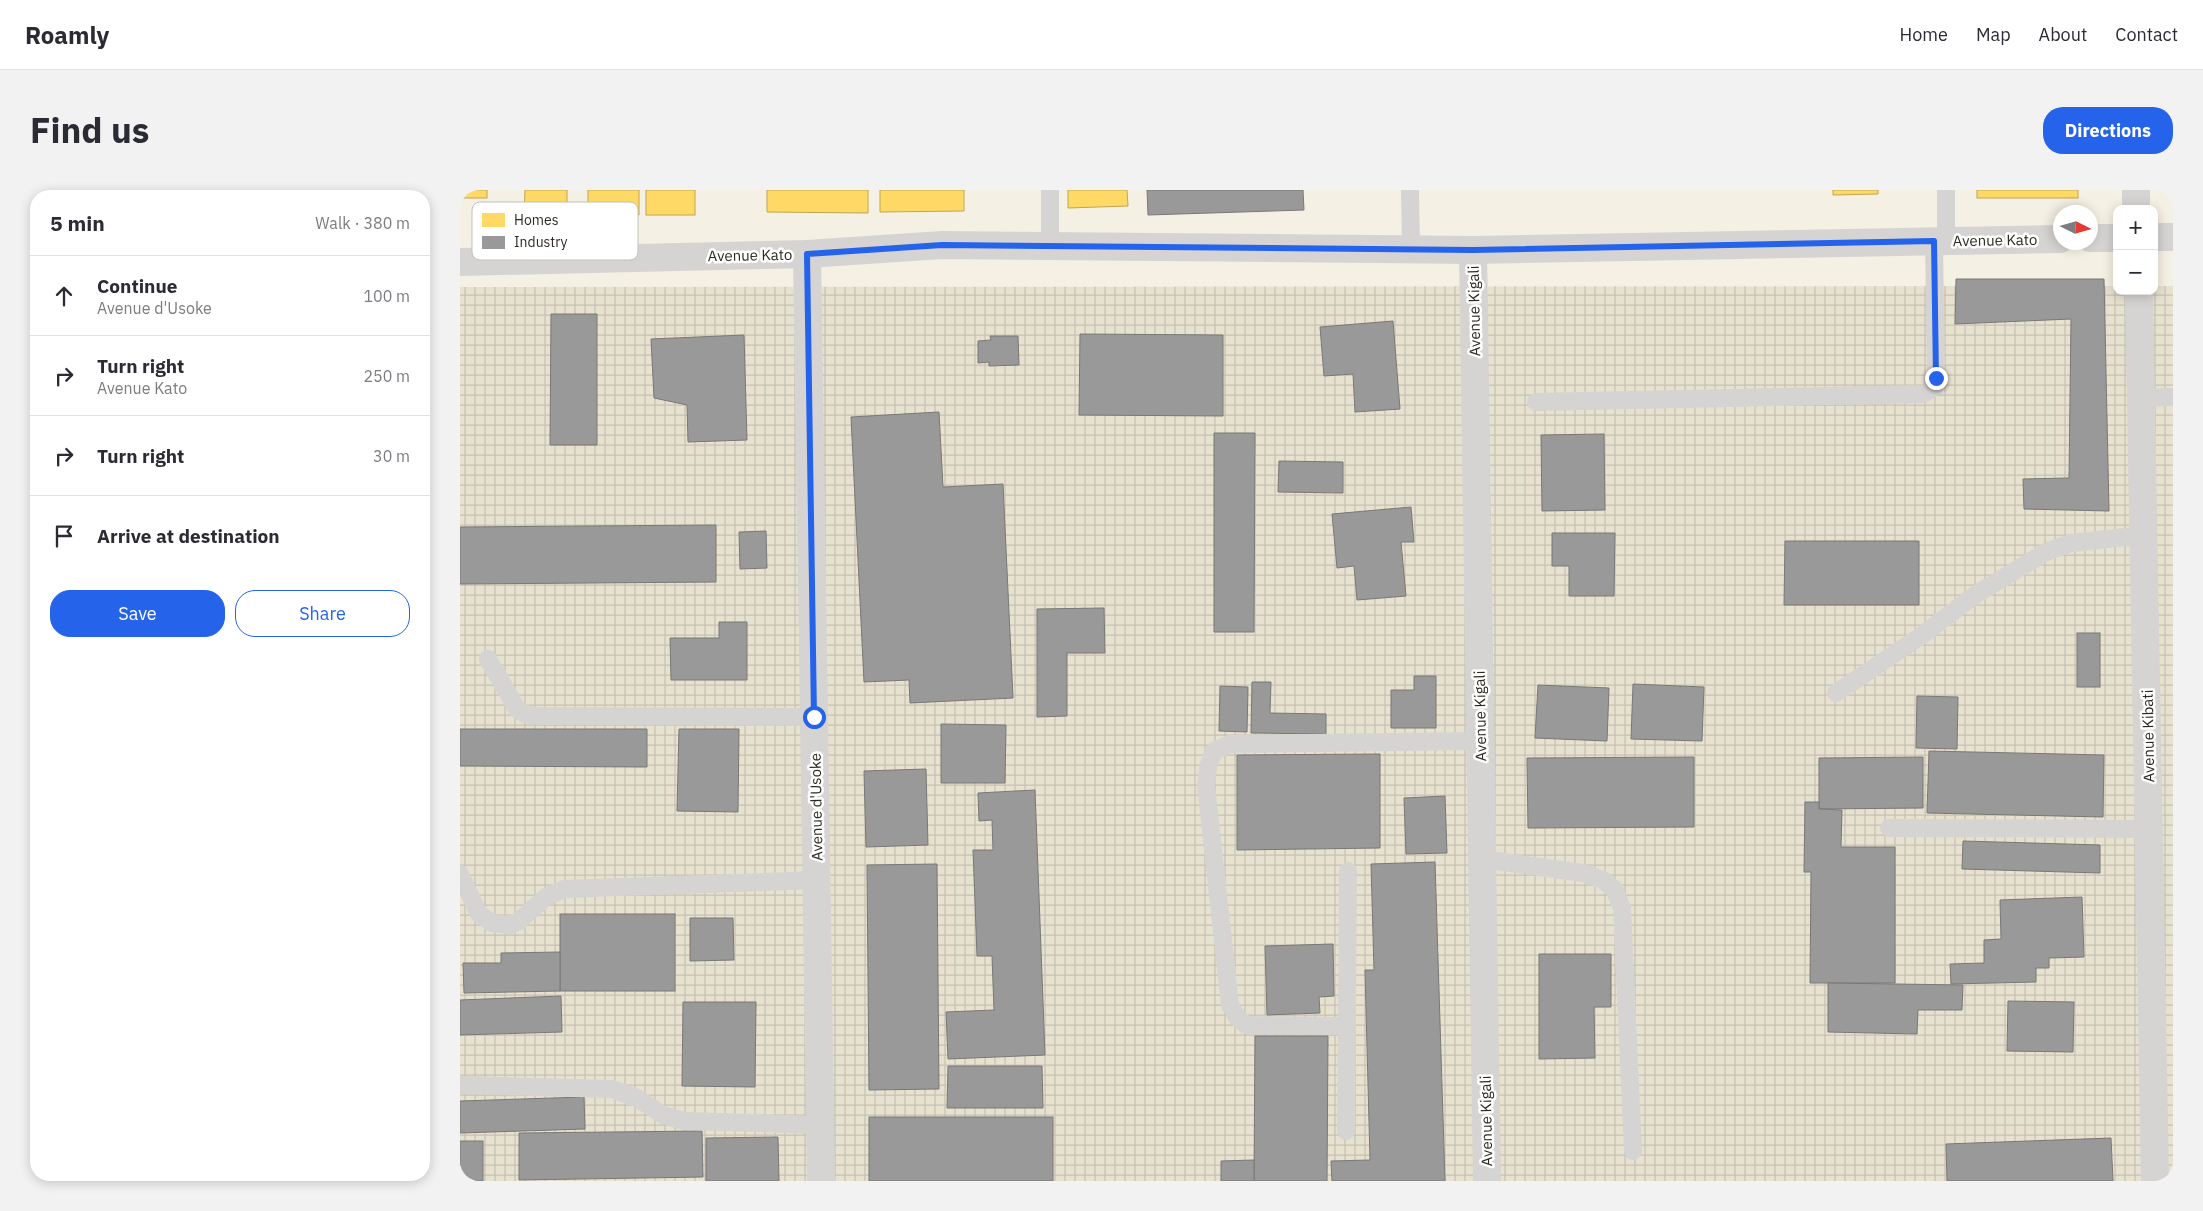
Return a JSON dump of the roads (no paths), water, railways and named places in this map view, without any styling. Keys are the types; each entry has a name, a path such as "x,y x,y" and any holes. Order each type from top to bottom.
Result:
{"street":[{"path":"2136,190 2136,205"},
{"path":"2158,237 2173,237"},
{"path":"2098,238 2113,238"},
{"name":"Avenue Kato","path":"638,258 807,254 942,245 1473,250 2053,239"},
{"name":"Avenue Kigali","path":"1473,250 1487,1181"},
{"name":"Avenue d'Usoke","path":"807,254 821,1181"},
{"name":"Avenue Kato","path":"460,262 547,260"},
{"name":"Avenue Kibati","path":"2139,295 2155,1181"}],"lane":[{"path":"1050,190 1050,246"},
{"path":"1410,190 1411,250"},
{"path":"1536,402 1924,394 1934,387 1936,378 1940,241 1946,190"},
{"path":"2142,398 2173,397"},
{"path":"1836,693 1921,636 1975,595 2046,552 2071,543 2144,535"},
{"path":"488,659 518,709 525,714 536,716 814,717"},
{"path":"1347,1026 1246,1025 1236,1017 1230,1005 1206,785 1208,767 1214,751 1230,744 1480,741"},
{"path":"1890,828 2149,829"},
{"path":"1482,859 1583,873 1603,880 1614,889 1622,908 1633,1151"},
{"path":"1346,1130 1348,871"},
{"path":"460,874 479,914 492,923 510,925 519,921 546,897 564,889 817,880"},
{"path":"460,1085 612,1090 637,1098 663,1115 684,1122 820,1125"}]}
